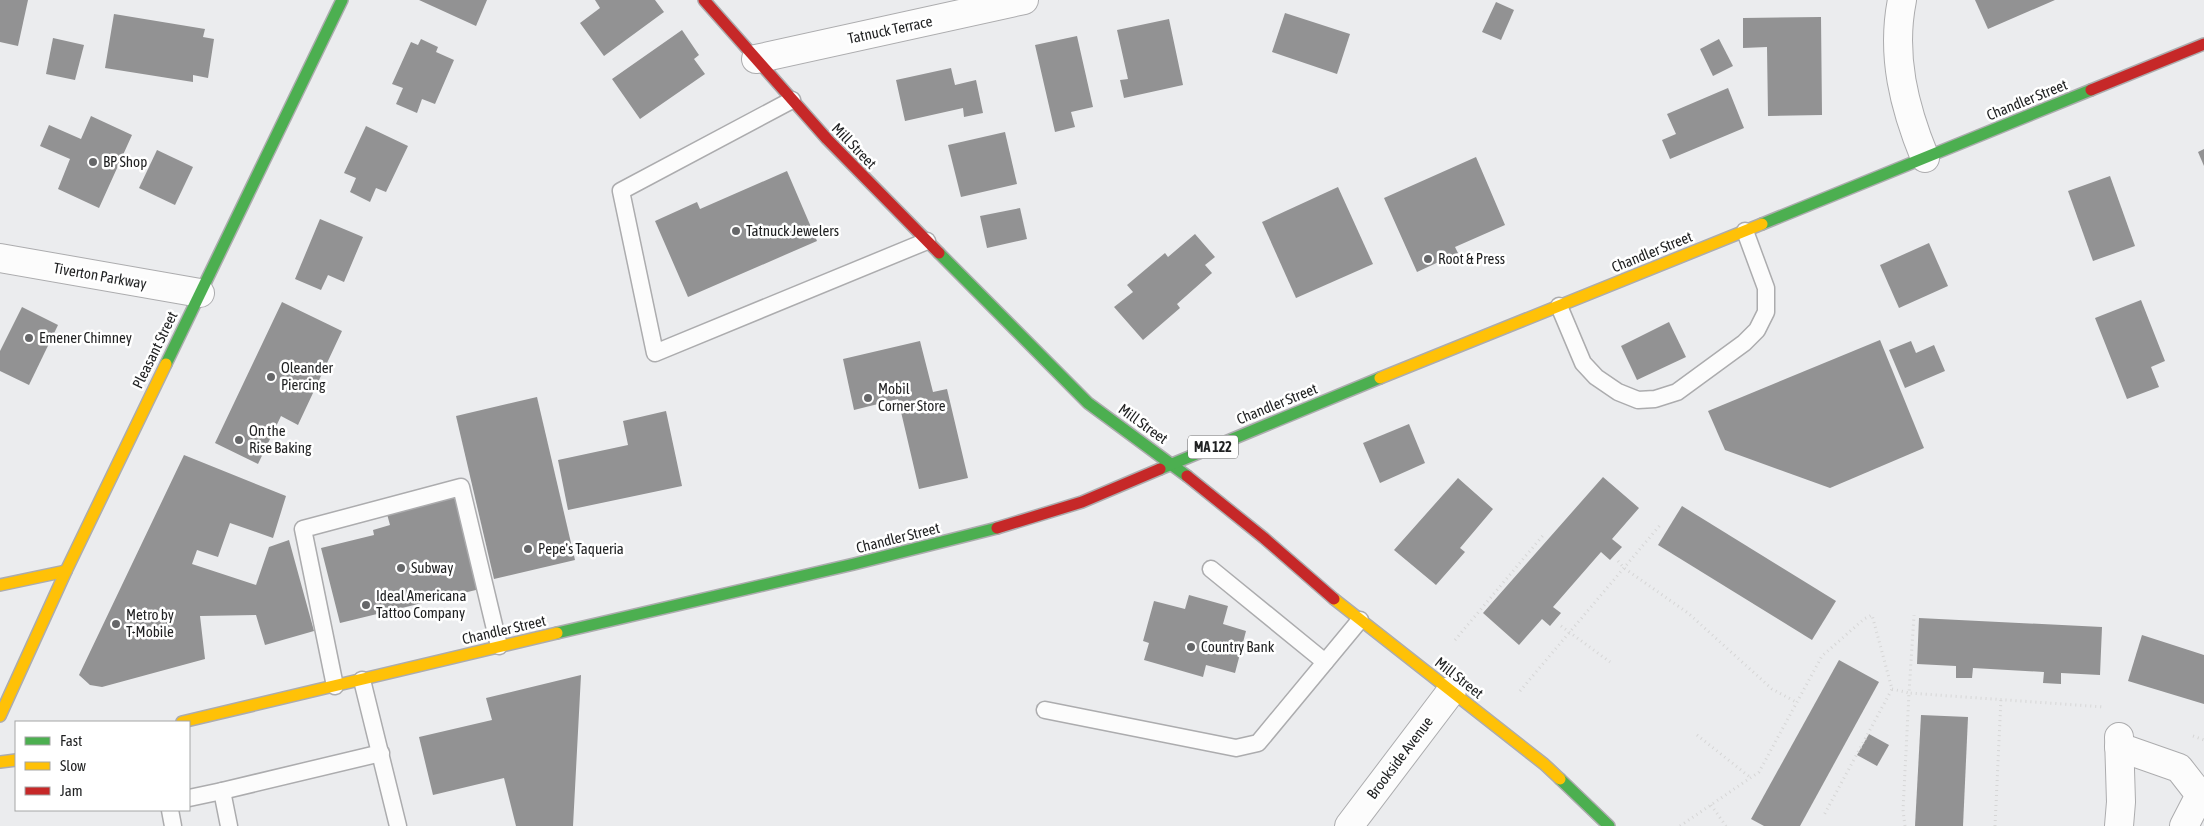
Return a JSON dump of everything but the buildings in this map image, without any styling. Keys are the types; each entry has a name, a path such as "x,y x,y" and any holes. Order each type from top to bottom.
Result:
{"main road":[{"name":"Pleasant Street","path":"0,716 66,571 342,0"},
{"name":"Mill Street","path":"704,0 827,139 1088,403 1173,464 1360,620 1452,690 1544,764 1609,826"},
{"name":"Chandler Street","path":"186,721 854,564 986,531 1082,502 2204,44"},
{"path":"0,585 66,571"},
{"path":"0,762 15,760"}],"street":[{"name":"Tatnuck Terrace","path":"756,59 1024,0"},
{"path":"1902,0 1897,52 1903,92 1912,126 1925,158"},
{"name":"Tiverton Parkway","path":"0,258 200,293"},
{"name":"Brookside Avenue","path":"1349,826 1452,690"},
{"path":"2119,826 2121,802 2119,742 2179,768 2200,795 2184,826"}],"lane":[{"path":"792,100 621,191 655,353 926,241"},
{"path":"1559,306 1583,363 1596,377 1618,392 1638,400 1656,399 1677,392 1744,343 1757,330 1766,312 1766,288 1745,230"},
{"path":"335,686 303,529 460,487 499,646"},
{"path":"1211,569 1325,662"},
{"path":"1045,710 1236,748 1258,743 1360,620"},
{"path":"362,680 398,826"},
{"path":"190,798 381,752"},
{"path":"222,791 229,826"},
{"path":"170,811 173,826"}],"path":[{"path":"1520,691 1661,524"},
{"path":"1455,640 1545,533"},
{"path":"1618,561 1624,568 1688,613 1772,689 1796,702"},
{"path":"1680,826 1759,772 1822,656 1864,619 1872,615 1892,689 1824,815"},
{"path":"1905,826 1903,810 1914,615"},
{"path":"1561,626 1610,662"},
{"path":"1892,689 1909,693 2001,698 2105,708"},
{"path":"1995,826 2001,698"},
{"path":"2186,734 2204,740"},
{"path":"1697,735 1751,778"},
{"path":"1711,805 1726,826"}],"traffic: fast":[{"path":"166,364 342,0"},
{"path":"1762,224 2091,90"},
{"path":"939,253 1088,403 1187,476"},
{"path":"1160,469 1380,378"},
{"path":"557,633 854,564 997,528"},
{"path":"1560,779 1609,826"}],"traffic: slow":[{"path":"1380,378 1762,224"},
{"path":"0,716 66,571 166,364"},
{"path":"0,585 66,571"},
{"path":"1334,599 1544,764 1560,779"},
{"path":"186,721 557,633"},
{"path":"0,762 15,760"}],"traffic: jam":[{"path":"704,0 827,139 939,253"},
{"path":"2091,90 2204,44"},
{"path":"997,528 1082,502 1160,469"},
{"path":"1187,476 1264,538 1334,599"}],"place":[{"name":"BP Shop","path":"93,162"},
{"name":"Tatnuck Jewelers","path":"736,231"},
{"name":"Root & Press","path":"1428,259"},
{"name":"Emener Chimney","path":"29,338"},
{"name":"Oleander Piercing","path":"271,377"},
{"name":"Mobil Corner Store","path":"868,398"},
{"name":"On the Rise Baking","path":"239,440"},
{"name":"Pepe's Taqueria","path":"528,549"},
{"name":"Subway","path":"401,568"},
{"name":"Ideal Americana Tattoo Company","path":"366,605"},
{"name":"Metro by T-Mobile","path":"116,624"},
{"name":"Country Bank","path":"1191,647"}]}
